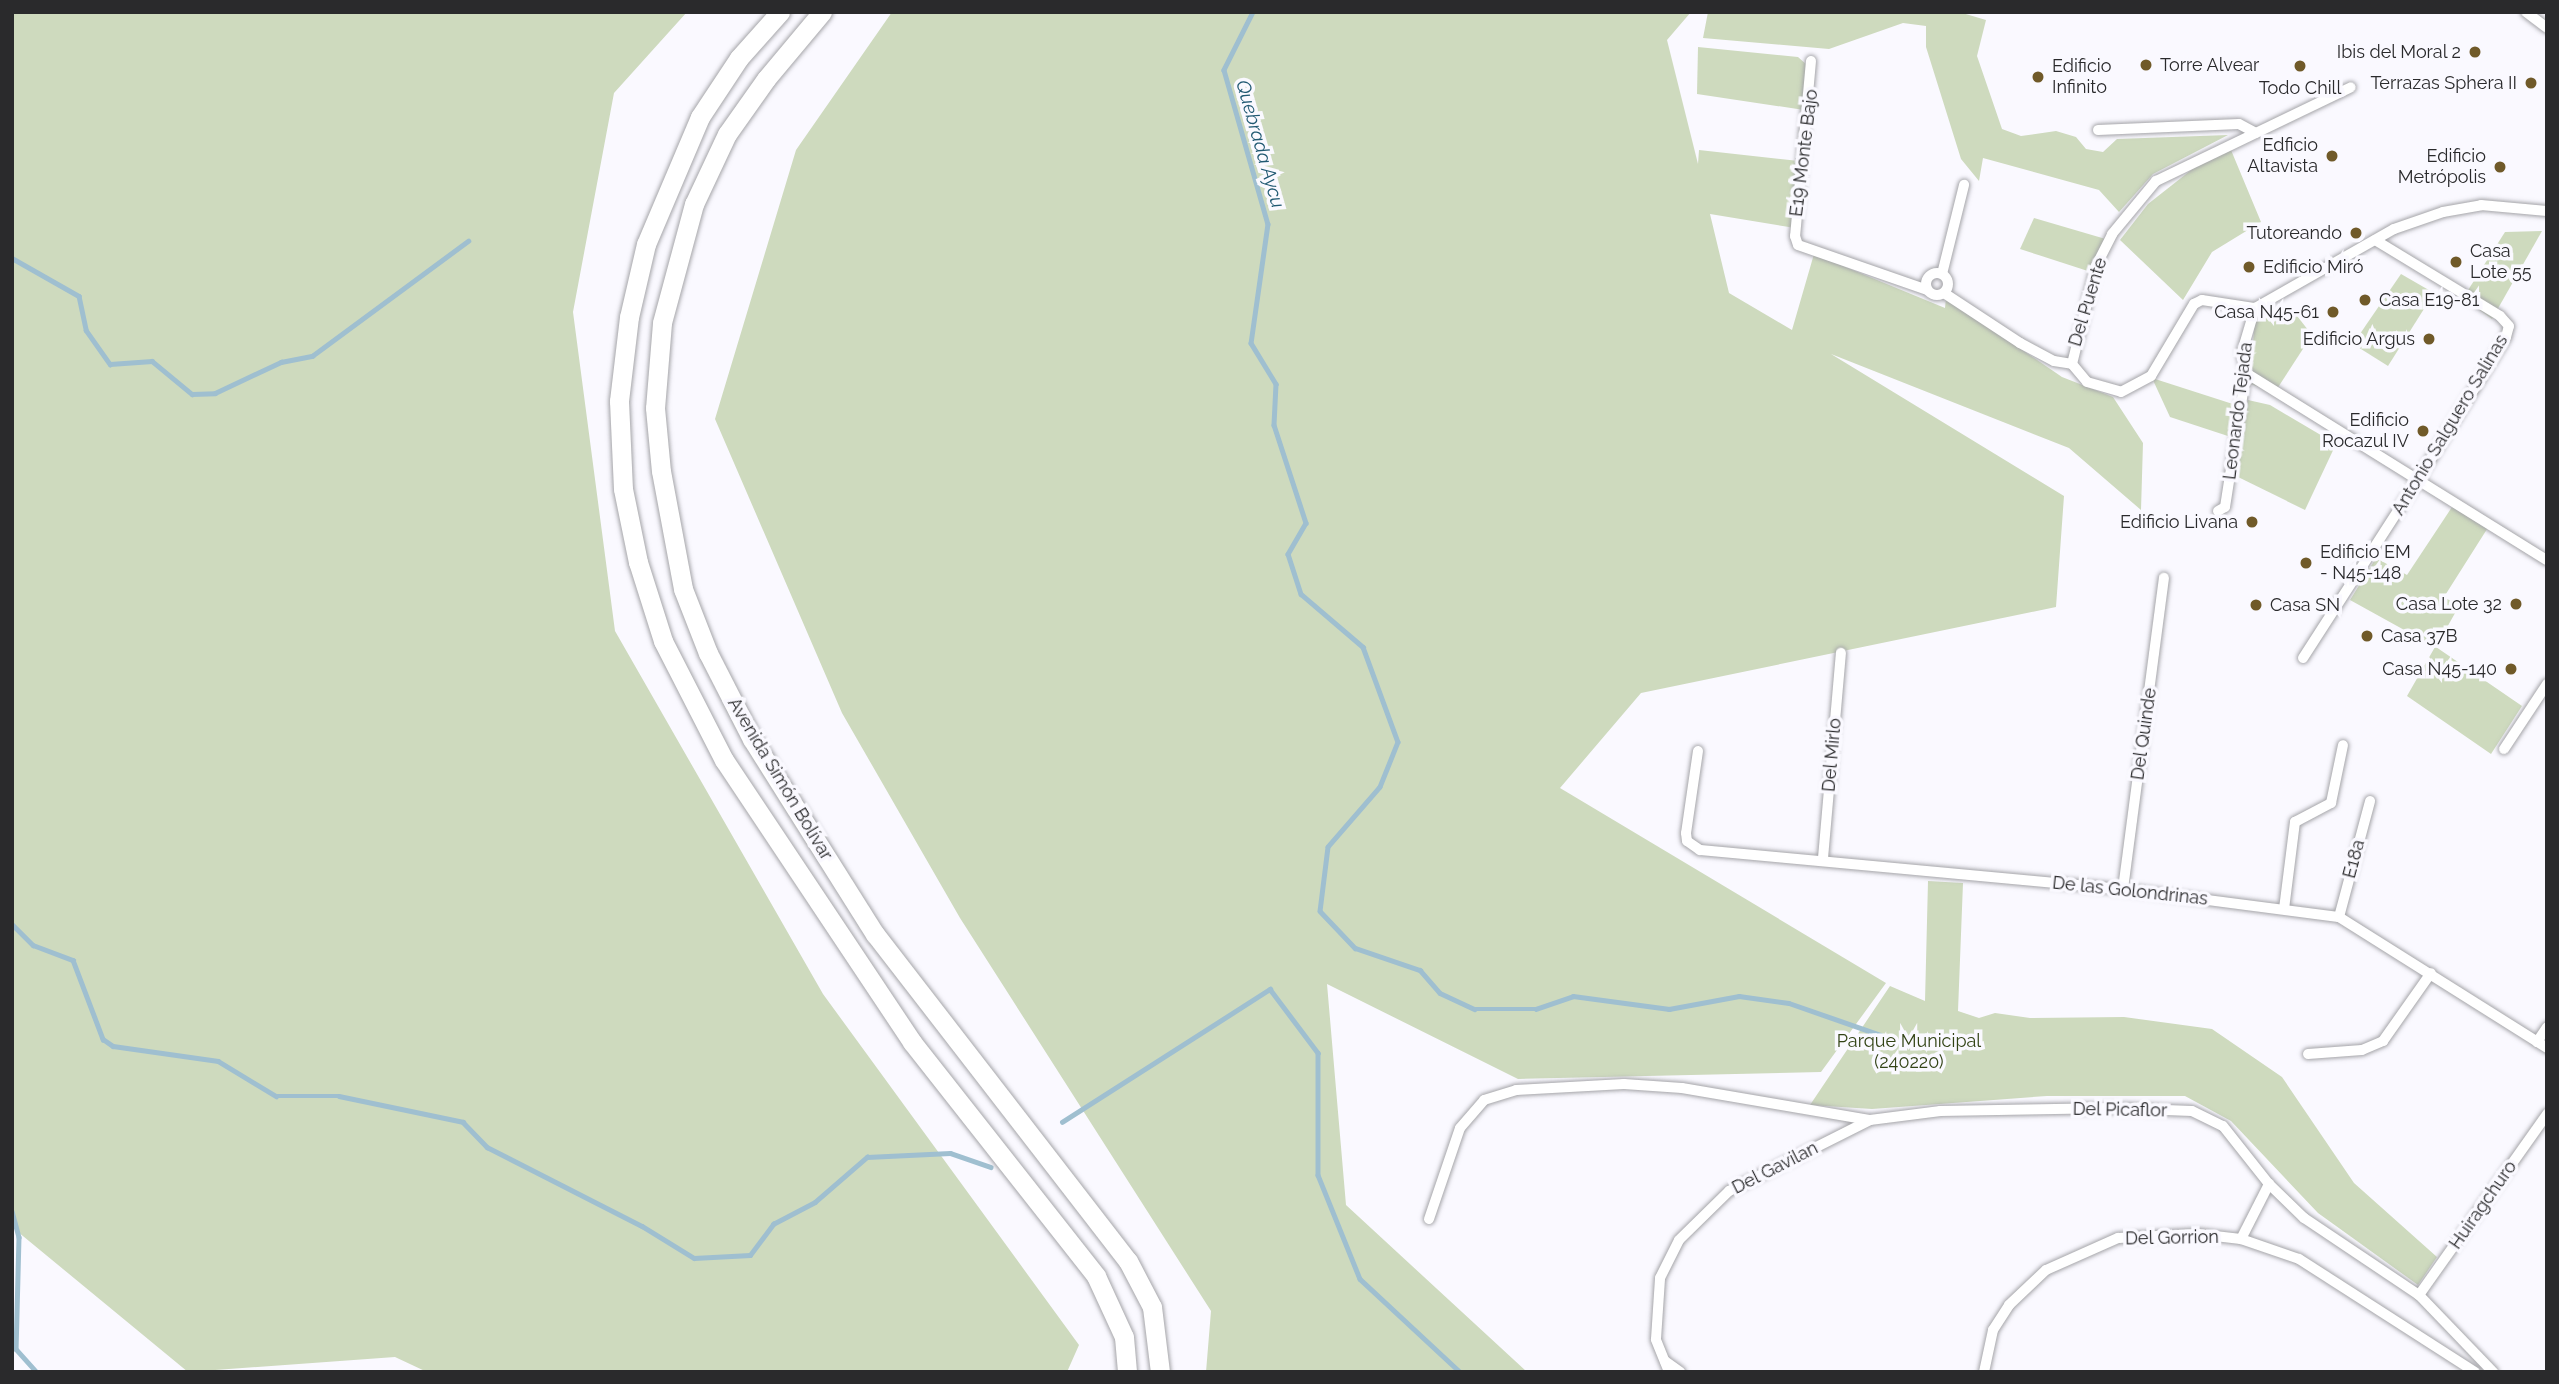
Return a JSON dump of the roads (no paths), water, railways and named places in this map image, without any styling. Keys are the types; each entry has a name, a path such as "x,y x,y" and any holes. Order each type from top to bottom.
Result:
{"highway":[{"name":"Avenida Simón Bolívar","path":"780,12 739,58 700,117 646,244 629,317 619,401 623,489 638,562 663,641 724,760 912,1042 1096,1276 1124,1337 1127,1372"},
{"name":"Avenida Simón Bolívar","path":"822,12 766,79 727,134 694,204 662,323 655,408 661,471 683,589 708,653 752,739 875,933 1128,1261 1152,1307 1160,1372"}],"street":[{"path":"2526,12 2547,28"},
{"name":"E19 Monte Bajo","path":"1811,61 1795,236 1798,245 1803,251 1927,290"},
{"name":"Del Puente","path":"2072,365 2096,266 2112,234 2156,181 2175,169 2351,87"},
{"path":"2098,130 2239,124 2256,133"},
{"path":"1944,293 1948,283 1942,274 1965,185"},
{"path":"1942,274 1928,276 1927,290 1934,295 1944,293 2020,343 2054,361 2072,365 2087,382 2121,392 2151,376 2194,304 2202,300 2255,308 2375,240 2443,212 2481,205 2547,211"},
{"name":"Antonio Salguero Salinas","path":"2303,658 2418,480 2506,337 2508,326 2500,316 2375,240"},
{"name":"Leonardo Tejada","path":"2218,511 2225,507 2246,373 2242,352 2255,308"},
{"path":"2246,373 2547,560"},
{"name":"Del Quinde","path":"2123,890 2164,578"},
{"name":"Del Mirlo","path":"1823,858 1841,653"},
{"path":"2504,749 2547,684"},
{"path":"2284,909 2295,822 2331,803 2343,745"},
{"name":"De las Golondrinas","path":"1698,751 1686,833 1687,841 1700,850 1823,858 2123,890 2339,917 2542,1045"},
{"name":"E18a","path":"2339,917 2370,801"},
{"path":"2308,1054 2362,1049 2383,1041 2431,973"},
{"path":"2542,1045 2547,1027"},
{"path":"1429,1219 1460,1128 1484,1100 1516,1090 1624,1084 1682,1088 1785,1110 1870,1120"},
{"name":"Del Gavilan","path":"1669,1372 1663,1360 1655,1308 1660,1278 1679,1240 1704,1210 1738,1185 1870,1120 1940,1111"},
{"name":"Del Picaflor","path":"1940,1111 2192,1111 2223,1126 2269,1184 2321,1230 2419,1295 2493,1372"},
{"name":"Huiragchuro","path":"2419,1295 2547,1114"},
{"path":"2241,1239 2269,1184"},
{"name":"Del Gorrion","path":"1984,1372 1993,1330 2009,1305 2046,1270 2118,1238 2198,1234 2241,1239 2299,1259 2475,1372"},
{"path":"1663,1360 1680,1372"}],"waterway":[{"name":"Quebrada Aycu","path":"1253,12 1224,70 1268,224 1251,343 1276,384 1274,425 1306,523 1288,554 1301,594 1363,647 1398,742 1380,787 1328,847 1320,911 1355,948 1420,970 1440,993 1474,1009 1536,1009 1573,996 1669,1009 1739,996 1789,1003 1881,1035"},
{"path":"12,258 79,296 86,330 110,364 152,361 192,394 215,393 281,362 312,356 468,241"},
{"path":"12,924 33,945 73,960 103,1039 113,1046 218,1061 276,1096 339,1096 463,1122 487,1147 642,1226 694,1258 750,1255 773,1224 815,1202 867,1157 950,1153 991,1167"},
{"path":"1062,1122 1270,989 1318,1053 1318,1175 1360,1279 1460,1372"},
{"path":"12,1211 19,1237 16,1349 37,1372"}],"place":[{"name":"Ibis del Moral 2","path":"2475,52"},
{"name":"Torre Alvear","path":"2146,65"},
{"name":"Todo Chill","path":"2300,66"},
{"name":"Edificio Infinito","path":"2038,77"},
{"name":"Terrazas Sphera II","path":"2531,83"},
{"name":"Edficio Altavista","path":"2332,156"},
{"name":"Edificio Metrópolis","path":"2500,167"},
{"name":"Tutoreando","path":"2356,233"},
{"name":"Casa Lote 55","path":"2456,262"},
{"name":"Edificio Miró","path":"2249,267"},
{"name":"Casa E19-81","path":"2365,300"},
{"name":"Casa N45-61","path":"2333,312"},
{"name":"Edificio Argus","path":"2429,339"},
{"name":"Edificio Rocazul IV","path":"2423,431"},
{"name":"Edificio Livana","path":"2252,522"},
{"name":"Edificio EM - N45-148","path":"2306,563"},
{"name":"Casa Lote 32","path":"2516,604"},
{"name":"Casa SN","path":"2256,605"},
{"name":"Casa 37B","path":"2367,636"},
{"name":"Casa N45-140","path":"2511,669"}],"park label":[{"name":"Parque Municipal (240220)","path":"1909,1052"}]}
